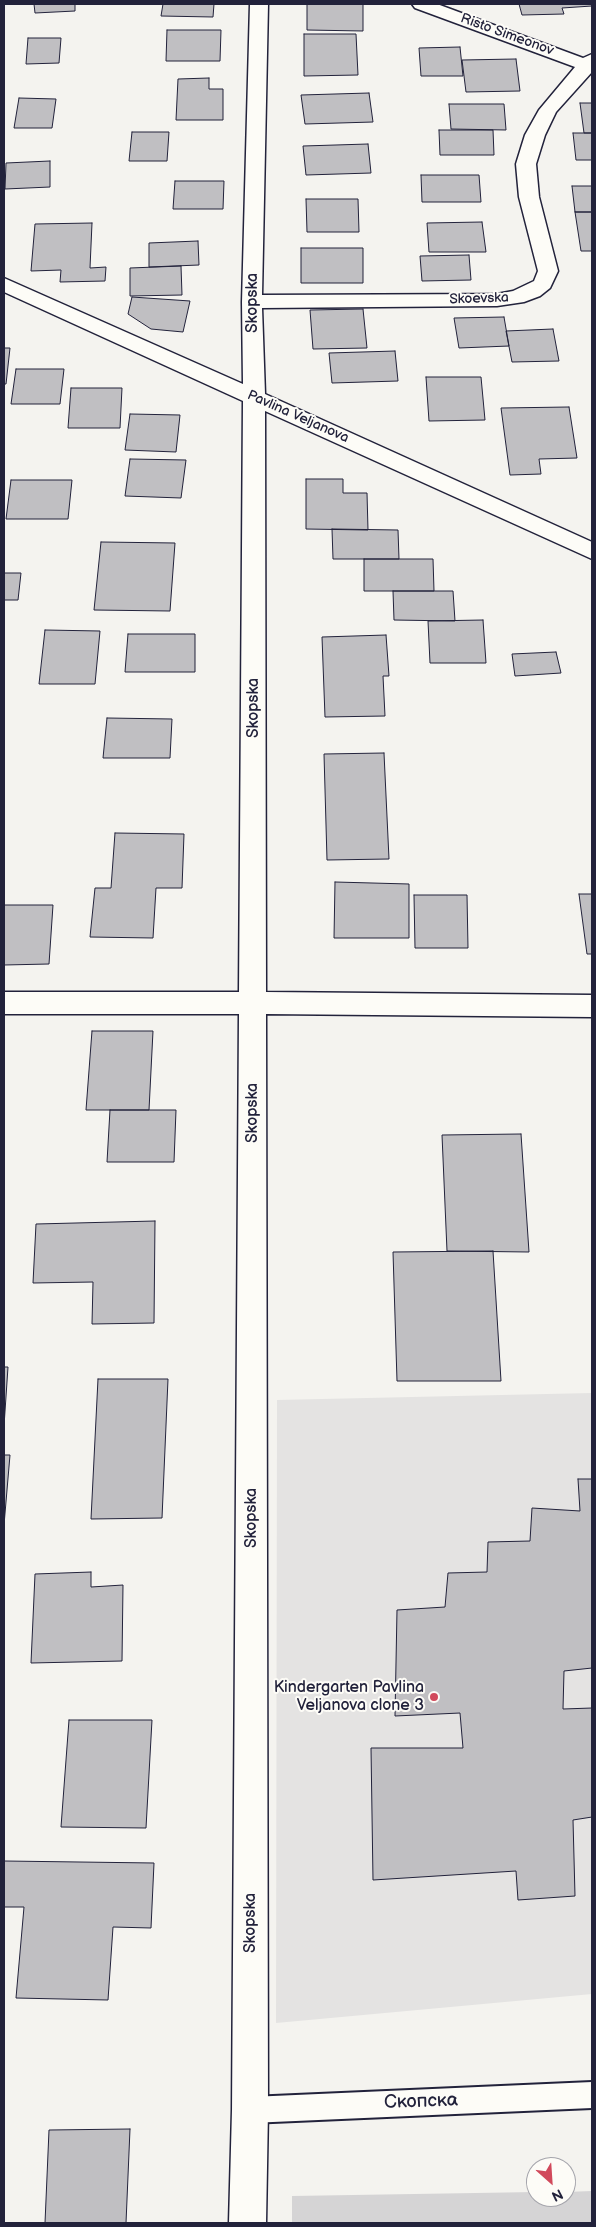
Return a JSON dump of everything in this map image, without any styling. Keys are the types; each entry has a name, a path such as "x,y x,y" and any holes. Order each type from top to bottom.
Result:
{"street":[{"name":"Skopska","path":"247,2223 250,2110 253,1003 254,397 252,302 258,4"},
{"name":"Risto Simeonov","path":"421,4 590,63"},
{"name":"Skoevska","path":"252,302 497,300 517,297 533,291 543,284 548,271 529,197 526,164 535,134 548,110 590,63"},
{"name":"Pavlina Veljanova","path":"4,284 592,551"},
{"path":"4,1004 253,1003 592,1006"}],"lane":[{"name":"Скопска","path":"250,2110 592,2095"}],"shaded area":[{"name":"Kindergarten Pavlina Veljanova clone 3","path":"592,1393 592,1994 276,2023 277,1400"},
{"path":"592,2191 592,2223 292,2223 292,2196 526,2192 526,2207 576,2207 576,2192"}],"building":[{"path":"34,4 75,4 75,11 35,13"},
{"path":"163,4 214,4 213,17 161,16"},
{"path":"307,4 363,4 363,31 307,30"},
{"path":"519,4 592,4 592,6 562,8 564,14 522,15"},
{"path":"167,30 221,30 220,61 166,61"},
{"path":"304,34 356,34 358,75 304,76"},
{"path":"28,38 61,38 59,63 26,64"},
{"path":"460,47 463,76 421,76 419,48"},
{"path":"516,59 520,91 466,92 462,60"},
{"path":"209,78 209,89 223,89 223,120 176,120 178,79"},
{"path":"369,93 373,122 305,124 301,95"},
{"path":"19,98 56,99 52,128 14,128"},
{"path":"580,103 592,103 592,133 584,133"},
{"path":"449,104 504,104 506,130 451,129"},
{"path":"439,130 493,130 494,155 440,155"},
{"path":"132,132 169,132 167,161 129,161"},
{"path":"573,133 592,133 592,160 576,160"},
{"path":"368,144 371,173 306,175 303,146"},
{"path":"50,161 50,187 5,189 6,163"},
{"path":"421,175 479,175 481,202 422,202"},
{"path":"175,181 224,181 223,209 173,209"},
{"path":"572,186 592,186 592,212 575,212"},
{"path":"306,199 358,199 359,232 307,232"},
{"path":"575,212 592,212 592,251 581,251"},
{"path":"482,222 486,252 429,252 427,223"},
{"path":"92,223 90,268 106,267 105,281 60,282 61,270 31,271 35,224"},
{"path":"198,241 199,265 149,267 149,243"},
{"path":"301,248 363,248 363,283 301,283"},
{"path":"469,255 471,280 422,281 420,256"},
{"path":"181,266 182,295 130,296 130,268"},
{"path":"132,297 190,301 183,332 151,329 128,314"},
{"path":"363,309 367,348 313,349 310,310"},
{"path":"504,317 509,346 459,348 454,318"},
{"path":"553,329 559,361 512,362 506,331"},
{"path":"4,348 10,348 6,384 4,384"},
{"path":"395,351 398,381 332,383 329,353"},
{"path":"16,369 64,369 60,404 11,404"},
{"path":"426,377 481,377 485,420 429,421"},
{"path":"71,388 122,388 120,428 68,428"},
{"path":"569,407 577,458 539,459 541,474 510,475 501,408"},
{"path":"130,414 180,415 176,452 125,450"},
{"path":"130,459 186,460 181,498 125,496"},
{"path":"306,479 343,479 343,493 367,493 368,530 306,529"},
{"path":"11,480 72,480 68,519 6,519"},
{"path":"332,529 398,530 399,559 333,559"},
{"path":"101,542 175,543 170,611 94,610"},
{"path":"364,559 433,559 434,591 364,591"},
{"path":"4,573 21,573 18,600 4,600"},
{"path":"393,591 453,591 455,621 394,620"},
{"path":"483,620 486,663 430,663 428,621"},
{"path":"45,630 100,631 95,684 39,684"},
{"path":"128,634 195,634 195,672 125,672"},
{"path":"386,635 389,676 383,676 385,716 325,717 322,637"},
{"path":"556,652 561,673 515,676 512,654"},
{"path":"107,718 172,719 170,758 103,758"},
{"path":"384,753 389,859 327,860 324,754"},
{"path":"115,833 184,834 182,888 156,888 153,938 90,937 95,888 111,888"},
{"path":"335,882 409,884 409,938 334,938"},
{"path":"579,894 592,894 592,954 587,954"},
{"path":"414,895 467,895 468,948 415,948"},
{"path":"4,905 53,905 49,964 4,965"},
{"path":"92,1031 153,1031 149,1110 86,1110"},
{"path":"110,1110 176,1110 174,1162 107,1162"},
{"path":"521,1134 529,1252 447,1251 442,1135"},
{"path":"155,1221 154,1323 92,1324 93,1282 33,1283 36,1224"},
{"path":"493,1251 501,1381 397,1381 393,1252"},
{"path":"4,1367 8,1367 4,1426"},
{"path":"98,1379 168,1379 162,1518 91,1519"},
{"path":"4,1455 10,1455 4,1525"},
{"path":"578,1479 592,1479 592,1668 564,1671 563,1709 592,1708 592,1817 573,1820 575,1896 518,1900 516,1871 373,1880 371,1748 463,1748 460,1713 395,1716 397,1610 445,1607 448,1573 487,1572 488,1542 530,1541 532,1508 580,1511"},
{"path":"91,1572 91,1587 123,1585 122,1661 31,1663 35,1574"},
{"path":"69,1720 152,1720 146,1828 61,1827"},
{"path":"4,1861 154,1863 151,1928 113,1927 108,2000 16,1998 24,1907 4,1907"},
{"path":"130,2129 126,2223 45,2223 49,2130"}],"place":[{"name":"Kindergarten Pavlina Veljanova clone 3","path":"434,1697"}]}
